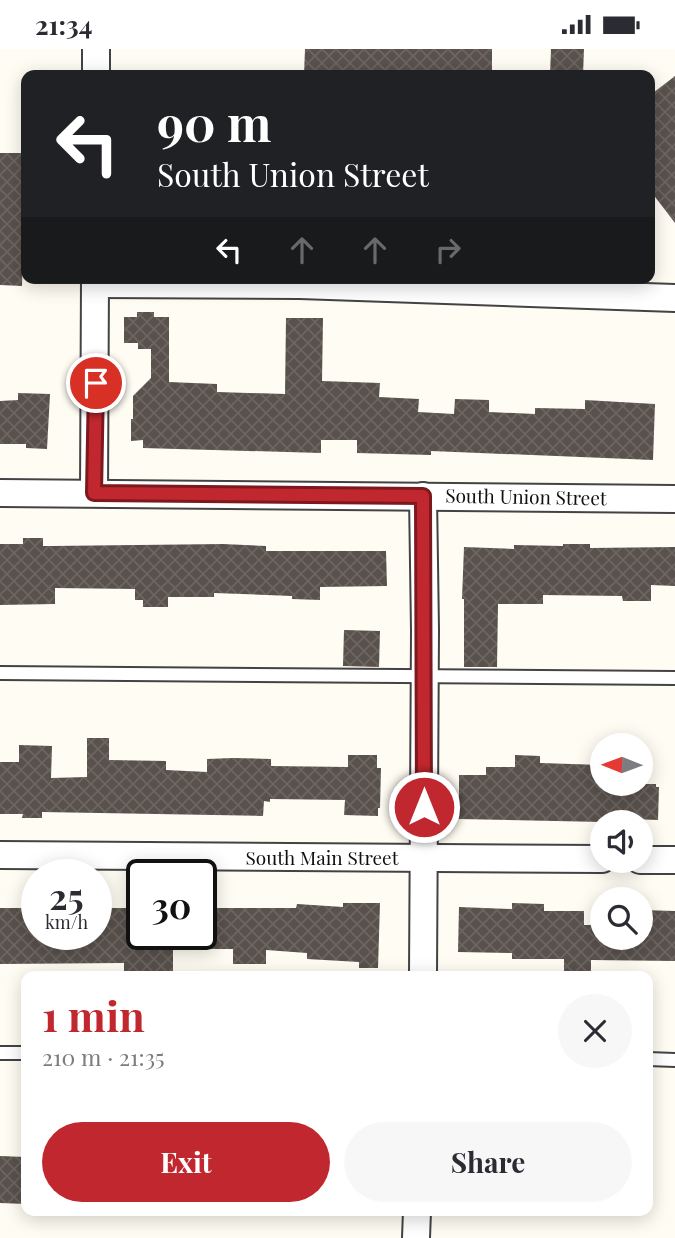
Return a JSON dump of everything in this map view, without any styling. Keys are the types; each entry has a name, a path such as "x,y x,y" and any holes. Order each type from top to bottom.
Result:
{"street":[{"path":"96,49 96,70"},
{"path":"94,493 95,284"},
{"path":"249,284 675,298"},
{"name":"South Union Street","path":"0,493 675,499"},
{"path":"423,496 423,971"},
{"name":"South Main Street","path":"0,855 590,859"},
{"path":"653,859 675,860"},
{"path":"416,1238 417,1216"}],"lane":[{"path":"0,673 675,678"},
{"path":"0,1053 21,1053"},
{"path":"653,1059 675,1060"}],"building":[{"path":"305,49 492,49 492,70 304,70"},
{"path":"551,49 584,49 583,70 550,70"},
{"path":"675,76 675,223 655,197 655,91"},
{"path":"0,153 21,153 22,286 0,285"},
{"path":"137,312 154,312 154,317 169,317 169,382 217,384 217,392 285,394 286,318 323,318 322,381 380,383 379,397 419,399 418,412 454,414 455,399 489,400 489,412 535,414 535,408 585,409 585,400 655,404 653,460 431,451 431,455 357,453 357,440 321,440 321,453 143,448 143,440 131,441 131,419 133,396 151,378 151,349 138,349 138,343 124,343 124,317 137,317"},
{"path":"18,393 50,394 47,449 26,448 26,444 0,444 0,401 18,400"},
{"path":"23,538 43,538 43,546 223,544 266,546 266,551 386,551 387,586 320,587 320,600 292,599 292,596 214,593 214,597 168,597 168,607 143,607 143,600 135,600 135,589 55,588 55,604 0,605 0,544 23,544"},
{"path":"590,544 590,548 675,547 675,586 651,585 651,601 623,601 622,596 543,595 543,604 498,604 497,667 464,667 464,547 514,549 514,545"},
{"path":"344,630 380,631 379,667 343,666"},
{"path":"87,738 109,738 109,760 166,761 166,770 207,772 207,759 233,758 271,759 271,766 348,767 348,755 377,755 377,768 381,768 378,816 344,815 345,800 270,799 270,802 264,801 263,816 42,812 42,818 22,818 23,814 0,814 0,762 19,762 19,745 52,746 51,778 87,777"},
{"path":"515,755 540,756 540,763 590,765 590,796 653,796 653,784 656,784 656,787 659,787 658,820 653,820 653,810 590,810 590,822 459,819 459,775 486,775 486,767 515,767"},
{"path":"343,903 380,903 378,968 359,968 359,962 307,959 307,953 266,950 266,964 233,964 233,949 217,949 217,908 296,908 297,904 343,907"},
{"path":"512,903 544,904 544,911 584,911 584,925 590,925 590,950 653,950 653,910 675,911 675,961 591,960 591,971 564,971 564,959 512,959 512,953 458,952 459,907 512,909"},
{"path":"0,908 21,908 21,950 112,950 112,908 126,908 126,950 173,950 173,971 124,971 124,963 0,964"},
{"path":"0,1156 21,1157 21,1204 0,1203"}],"route":[{"path":"96,383 94,493 423,496 424,807"}]}
